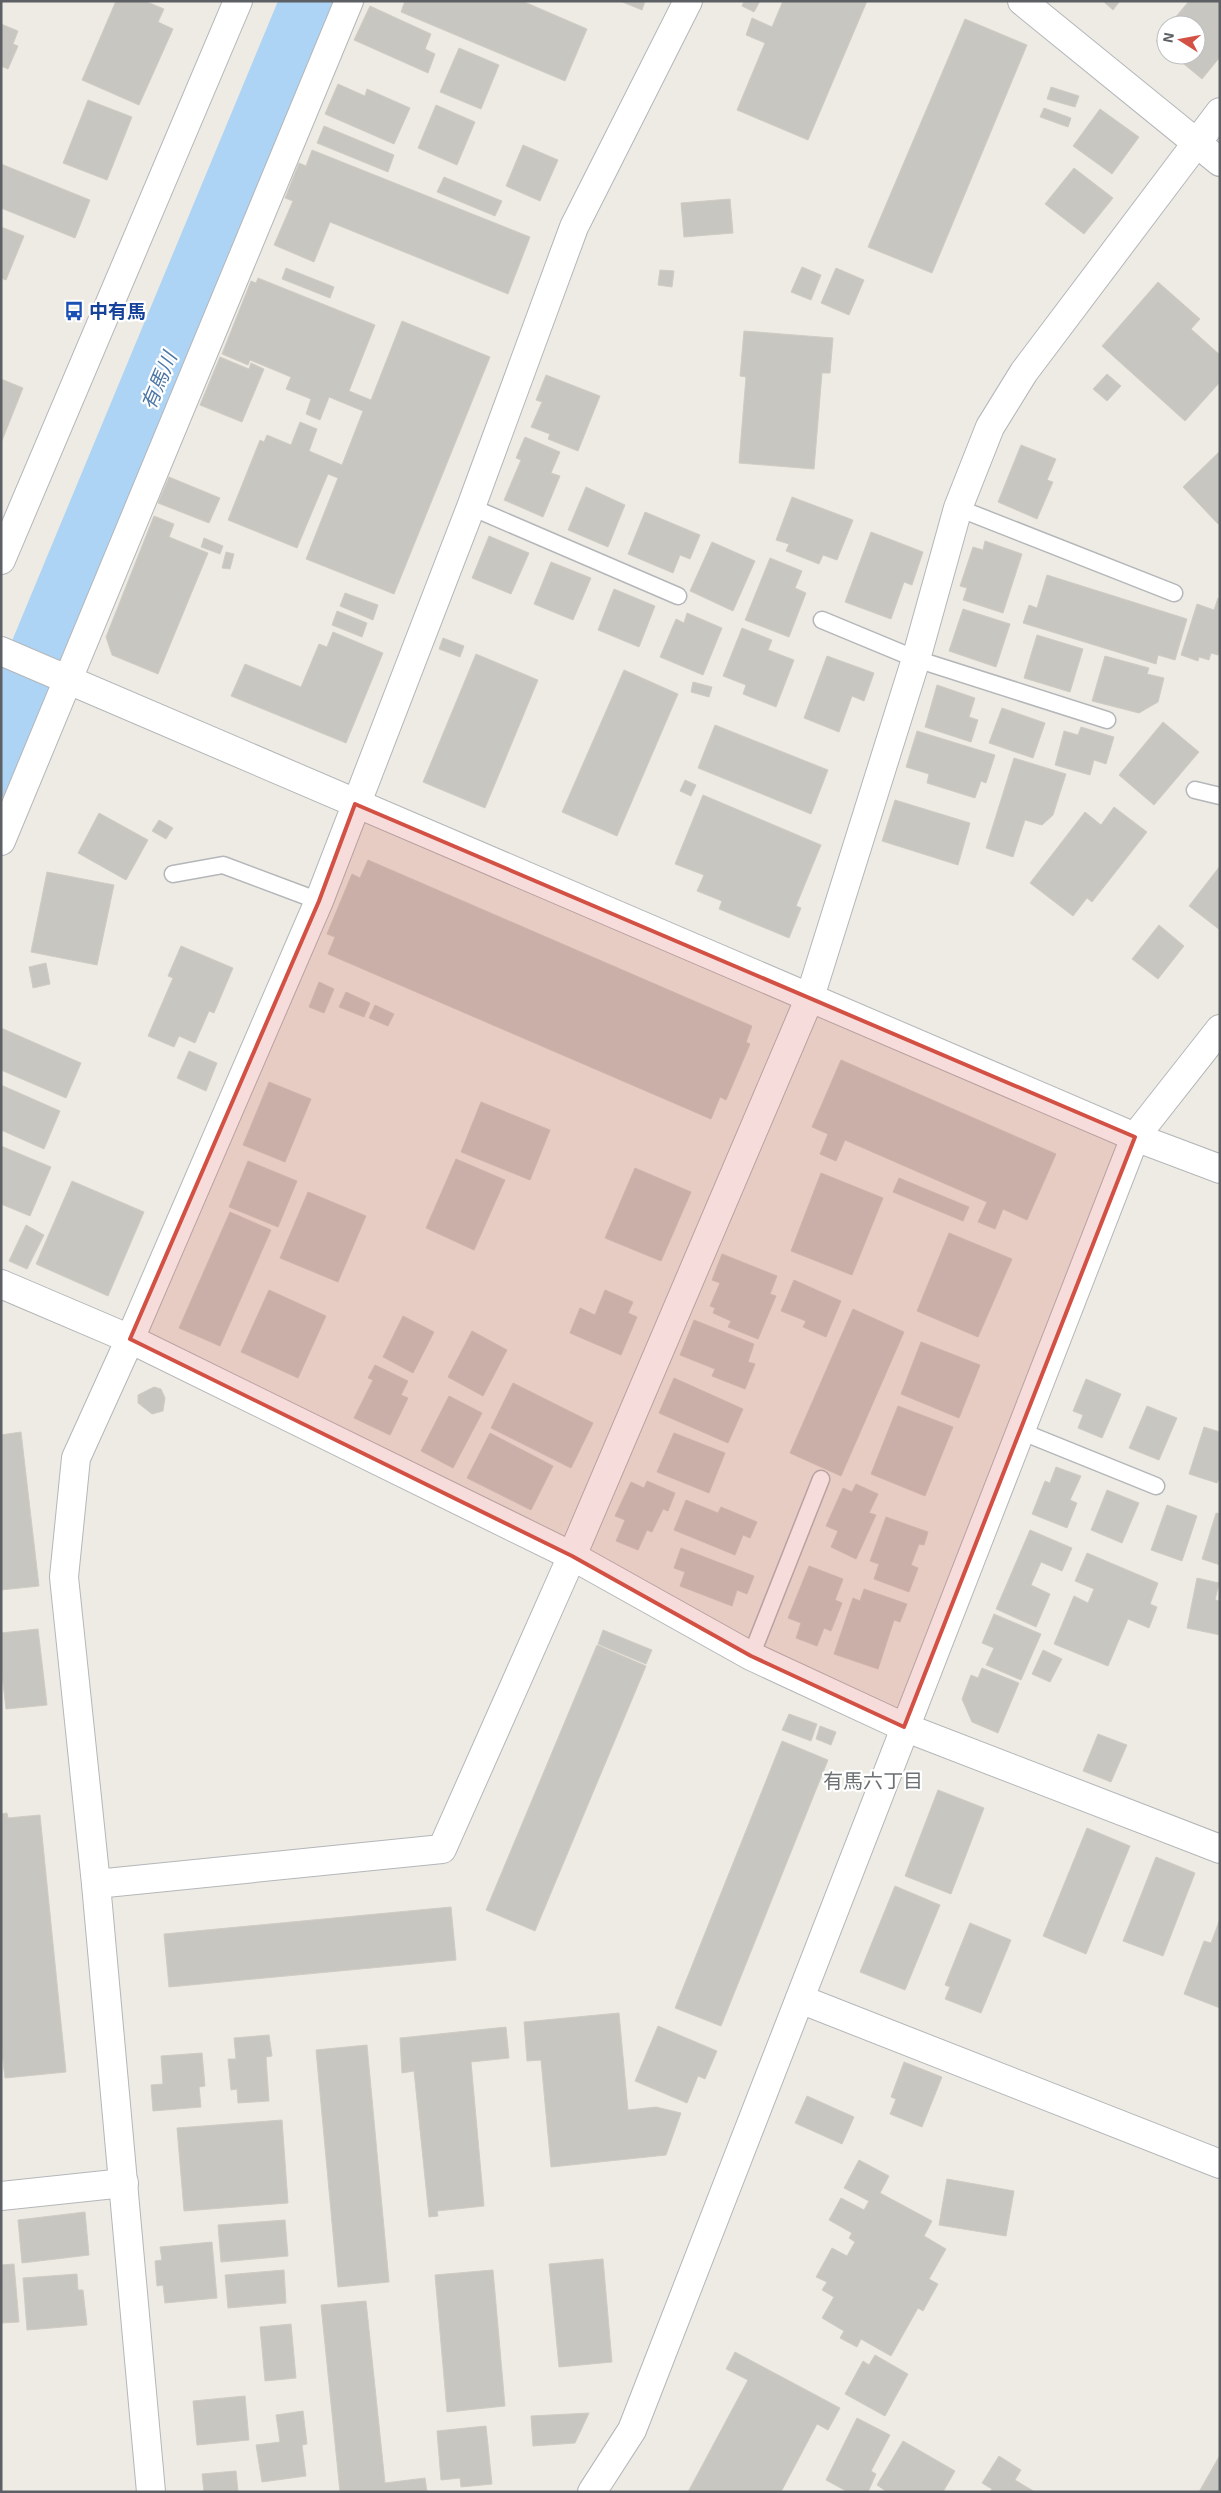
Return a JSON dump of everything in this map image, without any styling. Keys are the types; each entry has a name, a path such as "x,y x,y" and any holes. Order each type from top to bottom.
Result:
{"street":[{"path":"1,560 238,1"},
{"path":"1,841 61,676 349,1"},
{"path":"151,2492 96,1884 64,1577 76,1458 130,1339 320,901 471,507 574,227 688,1"},
{"path":"1022,1 1196,145 1220,162"},
{"path":"96,1884 442,1849 572,1556 810,997 916,660 958,508 990,427 1024,372 1220,112"},
{"path":"13,656 1135,1137 1220,1169"},
{"path":"592,2492 632,2430 1135,1137 1220,1029"},
{"path":"1,1284 130,1339 572,1556 752,1656 904,1728 1220,1850"},
{"path":"800,1999 1220,2164"},
{"path":"1,2196 124,2184"}],"lane":[{"path":"471,507 678,596"},
{"path":"958,508 1174,593"},
{"path":"822,620 916,660 1107,720"},
{"path":"1195,790 1220,796"},
{"path":"173,874 223,865 320,901"},
{"path":"1020,1431 1156,1486"},
{"path":"752,1656 821,1479"}],"highlighted area":[{"path":"355,804 1135,1137 904,1727 751,1656 572,1556 130,1339 319,901"}],"building":[{"path":"116,1 145,1 164,9 158,22 173,29 139,105 82,80"},
{"path":"405,1 522,1 587,29 565,81 401,12"},
{"path":"620,1 645,1 642,10"},
{"path":"744,1 760,1 754,12 742,6"},
{"path":"783,1 867,1 808,140 737,110 765,43 746,35 752,18 772,27"},
{"path":"1103,1 1120,1 1113,10"},
{"path":"1189,1 1220,1 1220,57 1202,79 1185,65 1206,65 1206,15 1177,15"},
{"path":"370,6 431,34 425,49 435,54 428,73 354,40"},
{"path":"965,19 1027,45 932,273 868,247"},
{"path":"1,24 18,31 13,44 18,46 8,69 1,66"},
{"path":"459,48 499,65 481,109 440,92"},
{"path":"338,84 365,96 367,89 410,108 394,144 325,114"},
{"path":"1051,87 1079,96 1075,107 1047,99"},
{"path":"88,100 132,117 107,180 63,163"},
{"path":"436,105 475,122 457,165 418,148"},
{"path":"1044,108 1071,118 1068,127 1040,117"},
{"path":"1100,109 1139,137 1112,174 1073,146"},
{"path":"324,126 394,155 388,172 317,143"},
{"path":"523,145 558,160 540,201 506,186"},
{"path":"312,150 530,237 508,294 330,222 314,262 274,245 293,201 285,198 299,163 306,166"},
{"path":"1,164 90,200 75,238 1,208"},
{"path":"1074,168 1113,198 1084,234 1045,204"},
{"path":"444,177 502,201 495,216 437,192"},
{"path":"730,199 733,233 684,237 681,203"},
{"path":"1,227 24,236 6,280 1,278"},
{"path":"802,267 821,275 811,300 791,292"},
{"path":"286,268 334,287 330,298 282,279"},
{"path":"836,268 864,280 849,315 821,303"},
{"path":"660,270 674,271 672,287 658,285"},
{"path":"258,278 375,325 349,391 371,400 402,321 490,357 394,594 306,559 338,478 328,474 297,548 228,520 260,440 264,442 267,435 291,445 300,422 317,429 309,451 342,465 363,411 329,397 320,420 306,414 311,399 286,389 291,377 250,360 248,365 222,354 251,281 256,283"},
{"path":"1158,282 1200,319 1191,329 1220,355 1220,382 1185,421 1102,346"},
{"path":"744,331 833,338 830,373 822,373 814,469 739,463 746,377 740,376"},
{"path":"220,357 249,369 251,363 264,369 242,422 200,405"},
{"path":"1107,374 1121,386 1107,401 1093,389"},
{"path":"546,375 600,396 578,451 548,439 550,434 531,427 542,402 536,400"},
{"path":"1,379 23,388 1,443"},
{"path":"525,437 560,452 551,473 560,476 543,517 504,500 521,460 516,458"},
{"path":"1021,445 1056,459 1047,480 1053,482 1037,519 998,502"},
{"path":"1220,451 1220,522 1218,524 1183,487"},
{"path":"169,477 220,498 209,523 158,503"},
{"path":"586,487 625,505 608,547 568,530"},
{"path":"792,497 853,520 837,560 823,555 819,564 786,551 789,544 776,540"},
{"path":"645,512 700,535 690,559 680,555 673,573 628,554"},
{"path":"154,516 174,524 169,537 208,553 158,674 112,655 106,637"},
{"path":"871,532 923,552 912,585 904,582 891,619 845,602"},
{"path":"489,536 529,553 511,594 472,578"},
{"path":"204,538 223,546 220,554 201,547"},
{"path":"985,541 1022,554 1003,613 963,600 967,588 960,586 973,547 983,550"},
{"path":"712,542 755,561 733,611 690,591"},
{"path":"226,552 234,554 230,569 222,568"},
{"path":"770,558 802,571 795,588 806,593 789,637 745,620"},
{"path":"551,562 591,578 573,620 534,604"},
{"path":"1047,575 1187,619 1175,660 1158,655 1156,664 1023,623 1029,605 1037,608"},
{"path":"614,589 655,606 639,647 598,630"},
{"path":"345,593 378,605 373,620 340,606"},
{"path":"1218,598 1220,599 1220,649 1218,655 1211,653 1209,660 1199,657 1198,661 1181,655 1197,604 1214,610"},
{"path":"963,609 1010,624 996,667 949,651"},
{"path":"337,611 367,623 362,637 332,625"},
{"path":"687,613 722,628 703,675 660,657 676,619 684,623"},
{"path":"742,628 772,640 768,650 794,660 776,707 743,694 746,685 723,676"},
{"path":"333,632 383,653 346,743 231,696 245,664 301,687 319,644 327,647"},
{"path":"1037,635 1083,649 1070,692 1024,678"},
{"path":"443,638 464,646 460,657 439,649"},
{"path":"476,654 538,680 485,808 423,782"},
{"path":"827,656 874,673 864,701 852,696 839,732 804,718"},
{"path":"1105,656 1149,668 1147,674 1164,678 1158,702 1139,713 1092,701"},
{"path":"624,670 678,694 617,836 562,812"},
{"path":"693,682 712,687 709,697 691,692"},
{"path":"937,685 975,698 969,717 978,720 971,742 925,727"},
{"path":"1002,708 1045,723 1033,758 989,743"},
{"path":"1163,722 1199,752 1154,805 1119,775"},
{"path":"715,725 828,770 811,814 698,768"},
{"path":"1081,727 1114,737 1106,764 1094,760 1090,775 1055,765 1064,731 1078,735"},
{"path":"917,731 995,755 986,783 981,781 975,798 927,783 929,774 906,767"},
{"path":"1014,758 1066,774 1053,815 1042,825 1025,820 1013,857 986,848"},
{"path":"685,780 696,785 691,796 680,791"},
{"path":"703,795 821,845 796,906 801,908 789,938 719,909 722,901 697,891 704,875 675,864"},
{"path":"895,800 970,823 958,865 882,841"},
{"path":"1114,807 1147,832 1092,902 1087,898 1073,916 1030,883 1085,812 1101,825"},
{"path":"99,813 148,840 126,880 78,853"},
{"path":"159,820 173,828 166,839 152,831"},
{"path":"368,860 752,1026 746,1042 750,1044 726,1100 720,1097 711,1119 328,954 335,937 327,934 352,874 360,878"},
{"path":"1220,866 1220,930 1189,906"},
{"path":"47,872 114,885 97,965 31,952"},
{"path":"1159,925 1184,946 1158,979 1132,959"},
{"path":"181,946 233,968 214,1013 209,1011 195,1043 179,1036 174,1047 148,1036 173,978 168,976"},
{"path":"46,963 50,984 33,988 29,967"},
{"path":"319,982 334,989 324,1013 309,1007"},
{"path":"346,992 370,1003 364,1017 339,1007"},
{"path":"375,1005 394,1014 388,1026 369,1018"},
{"path":"1,1028 81,1063 66,1098 1,1070"},
{"path":"189,1051 217,1063 206,1091 177,1078"},
{"path":"841,1060 1056,1154 1027,1220 1003,1209 995,1229 978,1222 987,1202 845,1140 836,1161 820,1154 828,1134 812,1127"},
{"path":"269,1082 311,1099 285,1162 243,1145"},
{"path":"1,1085 60,1111 44,1149 1,1130"},
{"path":"481,1102 550,1130 530,1180 461,1152"},
{"path":"1,1146 51,1167 30,1216 1,1204"},
{"path":"456,1159 505,1180 474,1250 426,1228"},
{"path":"248,1161 297,1181 278,1227 229,1207"},
{"path":"635,1168 691,1192 661,1261 605,1238"},
{"path":"821,1173 883,1198 852,1275 791,1251"},
{"path":"899,1178 969,1207 963,1221 893,1192"},
{"path":"72,1181 144,1212 108,1296 36,1264"},
{"path":"308,1192 366,1216 338,1282 280,1258"},
{"path":"230,1212 271,1230 220,1346 179,1328"},
{"path":"26,1225 44,1235 27,1269 9,1261"},
{"path":"949,1233 1012,1259 978,1337 917,1311"},
{"path":"722,1254 777,1276 770,1294 776,1296 758,1339 728,1327 731,1321 713,1313 715,1308 710,1306 720,1283 712,1280"},
{"path":"794,1280 841,1301 826,1337 803,1327 806,1321 781,1311"},
{"path":"269,1290 326,1316 298,1378 241,1352"},
{"path":"605,1290 633,1302 628,1313 637,1317 621,1355 570,1333 580,1308 595,1315"},
{"path":"853,1309 904,1332 841,1476 790,1453"},
{"path":"403,1316 434,1332 413,1373 383,1357"},
{"path":"694,1320 754,1344 748,1362 755,1364 745,1389 712,1376 715,1369 680,1355"},
{"path":"472,1331 507,1350 483,1396 448,1377"},
{"path":"921,1342 980,1365 959,1418 901,1394"},
{"path":"375,1365 408,1381 401,1395 408,1398 390,1435 354,1418 373,1380 368,1378"},
{"path":"674,1378 743,1409 728,1443 659,1413"},
{"path":"1086,1379 1121,1394 1102,1438 1078,1428 1083,1415 1073,1411"},
{"path":"513,1383 593,1423 571,1468 491,1428"},
{"path":"154,1387 161,1389 165,1398 163,1411 152,1414 138,1403 138,1395"},
{"path":"449,1396 482,1413 453,1468 421,1451"},
{"path":"898,1406 953,1427 925,1496 871,1474"},
{"path":"1147,1406 1177,1418 1159,1460 1129,1448"},
{"path":"1204,1427 1220,1432 1220,1476 1217,1483 1189,1474"},
{"path":"21,1432 39,1586 1,1590 1,1435"},
{"path":"490,1433 553,1466 531,1510 467,1478"},
{"path":"674,1433 725,1453 709,1493 657,1472"},
{"path":"1056,1467 1081,1476 1070,1500 1077,1503 1067,1528 1032,1514 1045,1481 1050,1483"},
{"path":"647,1481 675,1493 668,1511 663,1509 652,1532 647,1530 638,1550 616,1541 625,1520 615,1516 631,1482 644,1488"},
{"path":"856,1484 878,1494 869,1513 876,1515 856,1559 831,1547 838,1531 826,1526 843,1488 852,1492"},
{"path":"1107,1490 1139,1503 1122,1543 1091,1530"},
{"path":"686,1500 718,1513 721,1507 757,1522 750,1538 743,1535 735,1555 674,1530"},
{"path":"1167,1505 1197,1516 1182,1561 1151,1550"},
{"path":"1216,1513 1220,1514 1220,1565 1202,1559"},
{"path":"886,1517 928,1532 924,1545 919,1544 911,1565 918,1568 909,1592 874,1579 879,1564 870,1561"},
{"path":"1030,1530 1072,1548 1062,1571 1041,1562 1031,1585 1050,1594 1036,1627 996,1609"},
{"path":"681,1548 754,1576 747,1594 737,1590 732,1606 680,1586 685,1572 674,1568"},
{"path":"1087,1553 1158,1583 1150,1604 1157,1607 1149,1628 1128,1619 1108,1666 1054,1644 1074,1596 1088,1603 1094,1589 1075,1581"},
{"path":"809,1566 843,1579 835,1600 842,1603 831,1631 824,1628 817,1646 796,1638 801,1623 788,1618"},
{"path":"1197,1578 1219,1583 1215,1600 1220,1601 1220,1635 1187,1628"},
{"path":"864,1589 907,1604 900,1622 894,1620 878,1669 834,1654 853,1598 860,1601"},
{"path":"994,1614 1041,1634 1021,1680 986,1665 994,1648 982,1643"},
{"path":"38,1629 47,1705 6,1709 1,1665 1,1633"},
{"path":"603,1630 652,1650 646,1664 598,1644"},
{"path":"597,1645 646,1666 535,1931 486,1910"},
{"path":"1043,1650 1062,1659 1050,1682 1032,1674"},
{"path":"982,1668 1019,1683 998,1733 972,1722 962,1699 971,1675 978,1678"},
{"path":"789,1714 817,1724 811,1741 782,1730"},
{"path":"820,1726 836,1732 831,1745 816,1739"},
{"path":"1098,1734 1127,1745 1111,1782 1083,1771"},
{"path":"782,1741 828,1760 721,2026 675,2008"},
{"path":"938,1790 984,1808 951,1894 905,1876"},
{"path":"7,1813 8,1818 40,1815 66,2072 5,2078 1,2044 1,1814"},
{"path":"1087,1828 1130,1846 1086,1954 1043,1936"},
{"path":"1156,1857 1195,1873 1163,1956 1123,1941"},
{"path":"895,1886 940,1905 905,1990 860,1972"},
{"path":"451,1907 456,1960 169,1987 164,1934"},
{"path":"1220,1919 1220,2008 1184,1994 1204,1941 1211,1943"},
{"path":"970,1923 1011,1940 981,2013 945,1999 950,1987 945,1985"},
{"path":"619,2013 628,2110 656,2107 681,2113 666,2155 551,2167 541,2060 527,2061 524,2022"},
{"path":"658,2026 717,2051 705,2079 698,2076 687,2103 635,2081"},
{"path":"506,2027 509,2058 471,2062 484,2206 437,2211 438,2216 429,2217 414,2071 402,2073 400,2038"},
{"path":"269,2035 272,2056 266,2057 269,2101 238,2103 237,2089 231,2090 228,2059 236,2059 234,2038"},
{"path":"367,2045 389,2282 338,2287 316,2050"},
{"path":"202,2053 205,2086 199,2087 201,2107 153,2111 151,2085 163,2084 161,2056"},
{"path":"904,2062 942,2077 922,2127 890,2114 896,2099 891,2097"},
{"path":"807,2096 854,2117 842,2144 795,2123"},
{"path":"282,2120 288,2203 184,2211 177,2128"},
{"path":"859,2160 889,2176 880,2193 932,2221 924,2236 946,2249 929,2279 938,2284 923,2311 918,2308 891,2356 861,2339 857,2347 840,2338 844,2331 822,2318 834,2297 822,2290 827,2282 816,2277 832,2248 847,2256 855,2242 849,2238 852,2233 829,2220 841,2198 864,2210 869,2201 844,2188"},
{"path":"947,2179 1014,2191 1006,2236 939,2225"},
{"path":"85,2212 89,2255 22,2263 18,2220"},
{"path":"285,2220 288,2256 221,2262 218,2225"},
{"path":"212,2242 217,2298 165,2303 163,2285 157,2286 155,2261 162,2260 160,2247"},
{"path":"603,2259 612,2362 559,2367 549,2264"},
{"path":"14,2264 19,2322 1,2323 1,2265"},
{"path":"284,2270 286,2303 228,2308 225,2275"},
{"path":"493,2270 505,2406 447,2412 435,2275"},
{"path":"77,2274 78,2290 83,2290 87,2325 27,2330 23,2278"},
{"path":"366,2301 385,2483 425,2478 427,2492 340,2492 321,2305"},
{"path":"291,2324 296,2378 265,2381 260,2327"},
{"path":"735,2352 840,2408 828,2430 817,2424 781,2492 688,2492 748,2380 726,2369"},
{"path":"875,2355 908,2374 885,2416 845,2394 863,2361 869,2365"},
{"path":"245,2396 249,2440 197,2445 193,2401"},
{"path":"303,2411 307,2444 302,2445 306,2476 262,2482 256,2445 280,2442 276,2415"},
{"path":"589,2413 575,2443 533,2446 531,2416"},
{"path":"857,2418 890,2435 871,2471 876,2474 868,2492 848,2492 826,2480"},
{"path":"486,2426 492,2484 461,2487 460,2478 441,2480 437,2431"},
{"path":"903,2441 955,2471 943,2492 887,2492 877,2485"},
{"path":"1220,2455 1220,2492 1199,2492"},
{"path":"999,2456 1021,2470 1015,2480 1035,2492 990,2492 992,2489 982,2483"},
{"path":"236,2471 238,2492 204,2492 202,2474"}],"waterway":[{"name":"有馬川","path":"1,761 317,1"}],"place":[{"name":"中有馬","path":"74,311"}],"district":[{"name":"有馬六丁目","path":"873,1781"}]}
